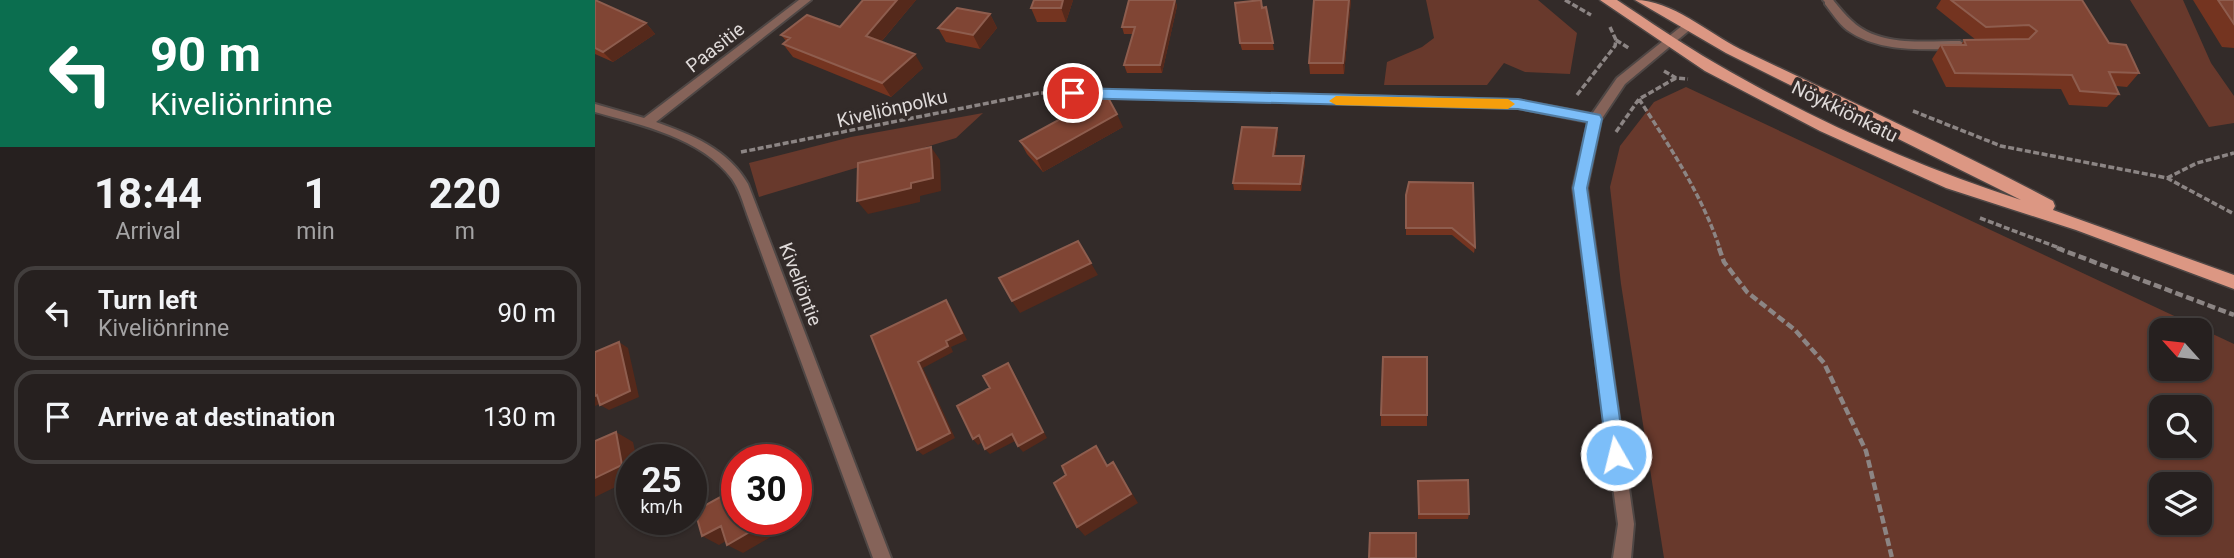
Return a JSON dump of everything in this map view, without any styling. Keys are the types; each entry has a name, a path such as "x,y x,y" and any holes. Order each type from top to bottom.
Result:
{"main road":[{"name":"Nöykkiönkatu","path":"1607,0 1710,67 1825,127 1952,184 2081,225 2234,282"},
{"name":"Nöykkiönkatu","path":"1642,0 1731,50 1997,178 2081,225"}],"street":[{"name":"Paasitie","path":"646,122 806,0"},
{"path":"1828,1 1849,26 1897,45 1979,45"},
{"path":"1622,558 1626,524 1580,188 1595,119 1621,81 1688,24"},
{"path":"1073,93 1518,104 1595,119"},
{"name":"Kiveliöntie","path":"595,108 646,122 718,155 736,174 754,215 882,558"}],"path":[{"path":"1565,0 1598,19"},
{"path":"1561,113 1572,97 1584,89 1615,46 1616,40 1609,25"},
{"path":"1611,139 1639,99 1676,78"},
{"name":"Kiveliönpolku","path":"718,155 767,149 1039,93 1073,93"},
{"path":"1639,99 1679,161 1712,226 1724,262 1747,292 1795,330 1824,363 1866,451 1894,558"},
{"path":"1902,106 2001,146 2167,178 2234,214"},
{"path":"2167,178 2197,163 2234,153"}],"shaded area":[{"path":"1426,0 1538,0 1577,33 1570,74 1525,72 1504,63 1487,85 1384,85 1387,62 1422,47 1434,38"},
{"path":"2130,0 2183,0 2211,63 2234,96 2234,123 2209,127"},
{"path":"1686,87 2179,318 2149,318 2149,382 2212,382 2212,334 2234,344 2234,558 1664,558 1621,284 1610,187 1620,146 1654,102"},
{"path":"983,113 956,138 759,197 749,163 851,137"}],"building":[{"path":"595,0 646,23 603,52 595,48"},
{"path":"863,0 897,0 866,36 915,54 882,83 783,44 790,38 781,35 807,15 840,27"},
{"path":"1034,0 1063,0 1061,8 1031,8"},
{"path":"1129,0 1175,0 1160,65 1124,65 1135,27 1122,27"},
{"path":"1261,0 1262,8 1266,7 1273,43 1240,43 1235,3"},
{"path":"1314,0 1349,0 1343,63 1309,63"},
{"path":"1951,0 2082,0 2109,43 2126,45 2139,73 2109,72 2119,94 2080,91 2072,75 1955,73 1941,45 1966,45 1964,40 2029,39 2037,31 2029,25 1986,27"},
{"path":"2218,0 2234,0 2234,24"},
{"path":"957,8 990,14 973,35 938,28"},
{"path":"1106,94 1117,114 1037,159 1020,141"},
{"path":"1242,127 1277,128 1273,156 1304,156 1300,184 1233,183"},
{"path":"931,147 933,178 911,183 911,188 857,201 858,163"},
{"path":"1409,182 1473,183 1475,247 1452,228 1406,228 1406,195"},
{"path":"1078,241 1091,263 1012,301 999,278"},
{"path":"946,300 962,333 946,341 948,346 918,362 950,433 917,450 871,336"},
{"path":"619,342 630,391 600,405 597,395 595,396 595,352"},
{"path":"1383,357 1427,357 1427,415 1381,415"},
{"path":"1008,363 1043,432 1018,446 1012,434 985,449 979,435 973,439 957,406 990,388 983,376"},
{"path":"616,432 618,444 616,444 616,468 595,478 595,441"},
{"path":"1096,446 1107,466 1113,462 1131,494 1077,527 1054,483 1066,475 1062,466"},
{"path":"1468,480 1469,514 1419,514 1418,481"},
{"path":"721,497 721,526 707,533 707,504"},
{"path":"1370,533 1416,533 1416,558 1369,558"},
{"path":"724,535 744,535 727,545"}],"slow traffic":[{"path":"1336,101 1508,104"}],"route":[{"path":"1073,93 1518,104 1595,119 1580,188 1616,455"}]}
